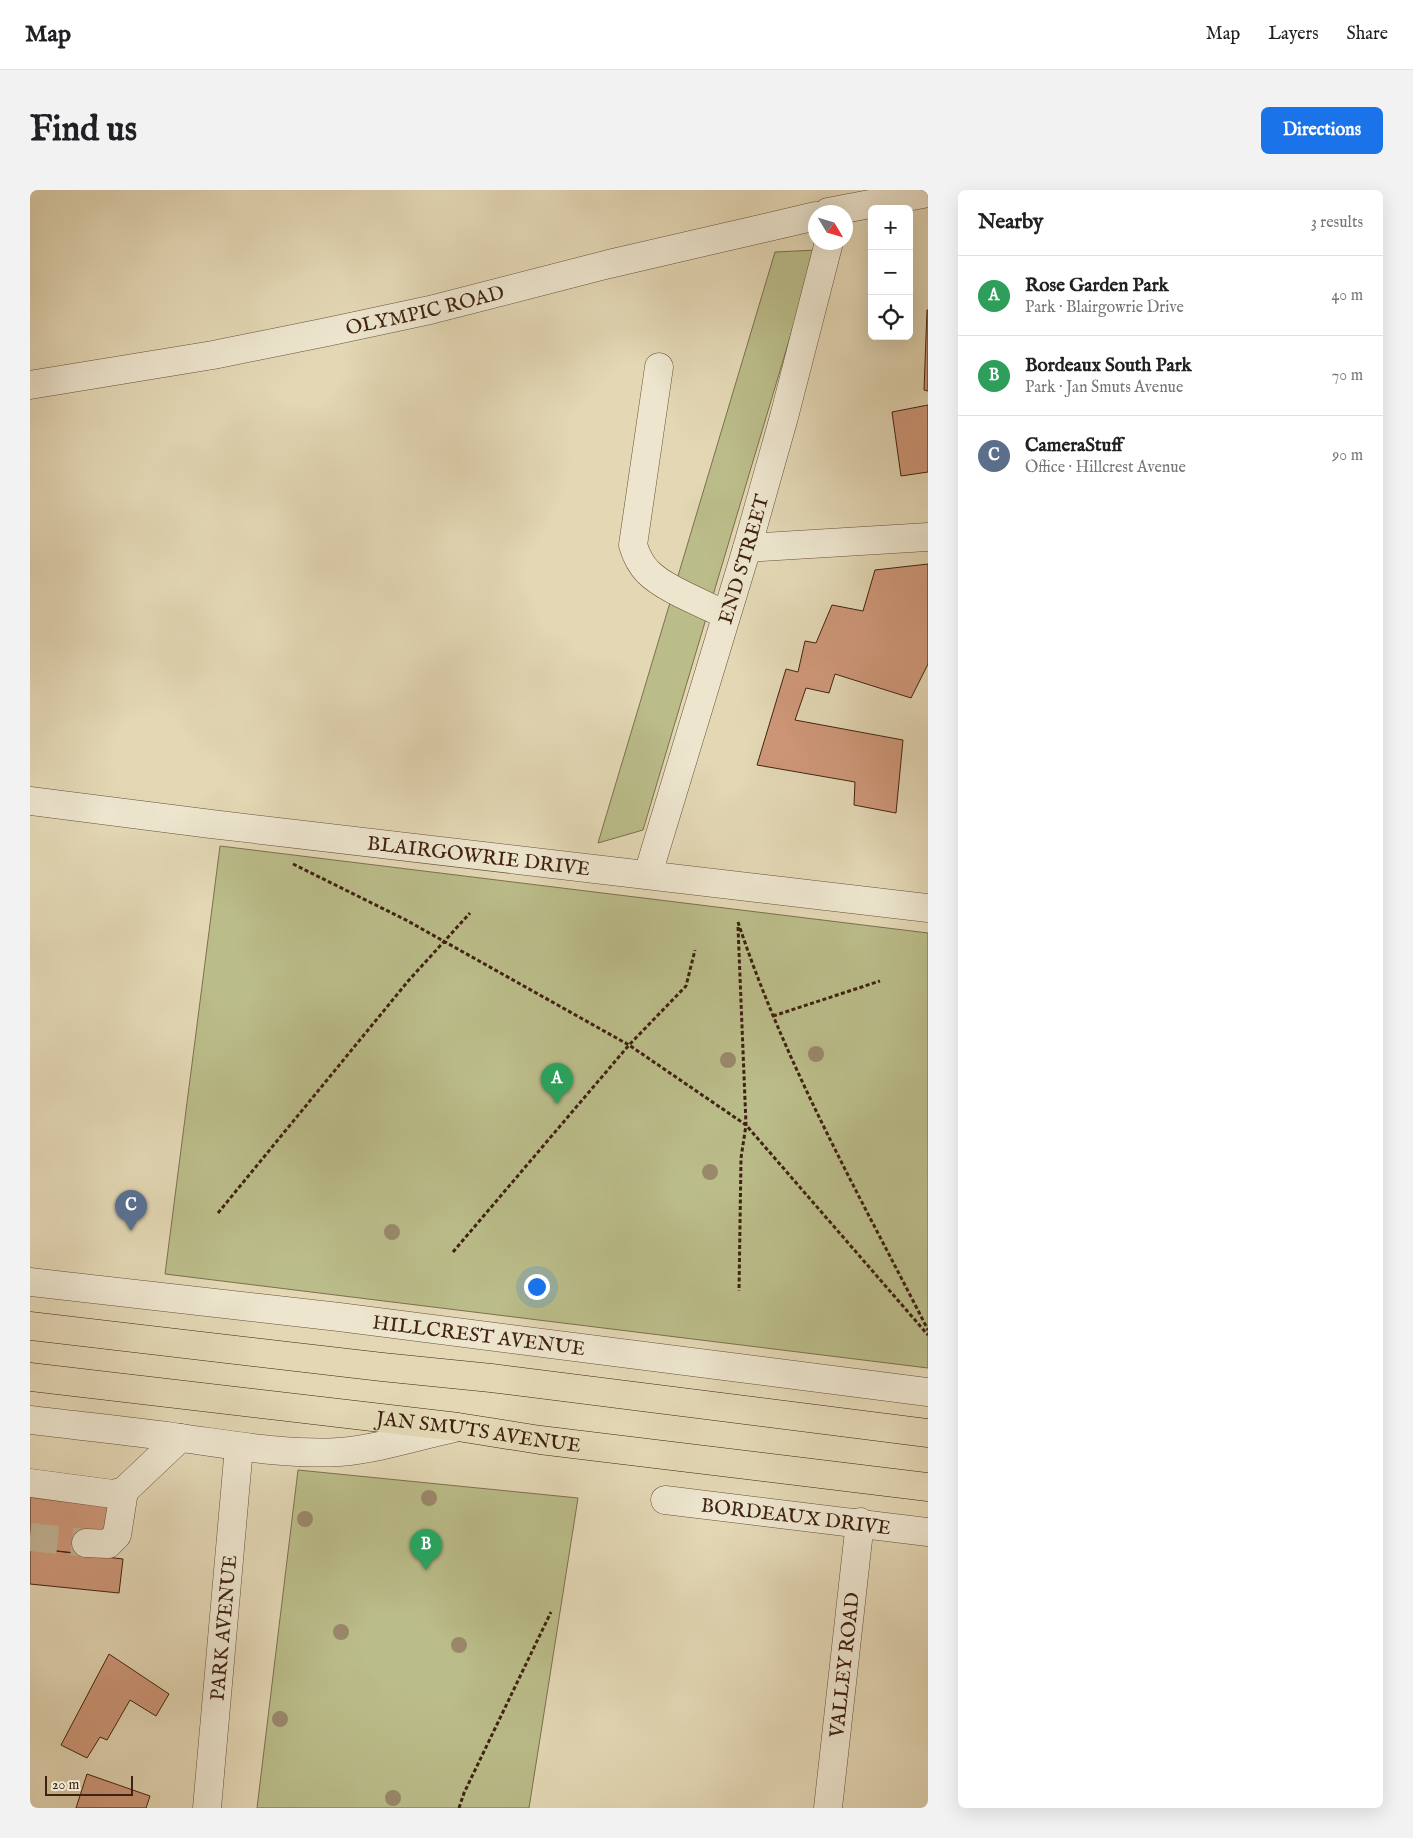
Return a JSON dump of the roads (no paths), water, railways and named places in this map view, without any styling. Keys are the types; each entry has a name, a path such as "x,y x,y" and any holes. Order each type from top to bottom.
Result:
{"main road":[{"path":"30,1326 491,1378 928,1433"},
{"name":"JAN SMUTS AVENUE","path":"30,1377 458,1427 540,1440 928,1487"}],"street":[{"name":"OLYMPIC ROAD","path":"851,205 928,193"},
{"name":"OLYMPIC ROAD","path":"30,385 214,355 430,310 808,214"},
{"name":"END STREET","path":"648,874 747,548 784,417 827,250"},
{"path":"659,367 633,545 638,560 648,572 662,582 726,616"},
{"path":"747,548 928,537"},
{"name":"BLAIRGOWRIE DRIVE","path":"30,801 928,908"},
{"name":"HILLCREST AVENUE","path":"30,1282 339,1317 928,1392"},
{"path":"30,1420 239,1447 339,1452 363,1449 458,1427"},
{"path":"30,1482 113,1494 124,1491 180,1438"},
{"name":"PARK AVENUE","path":"207,1808 239,1447"},
{"path":"86,1543 108,1544 117,1535 124,1491"},
{"name":"BORDEAUX DRIVE","path":"665,1500 860,1522 928,1532"},
{"name":"VALLEY ROAD","path":"828,1808 860,1522"}],"tunnel":[{"path":"30,1537 86,1543"}],"place":[{"name":"Rose Garden Park","path":"557,1104"},
{"name":"CameraStuff","path":"131,1231"},
{"name":"Bordeaux South Park","path":"426,1570"}]}
